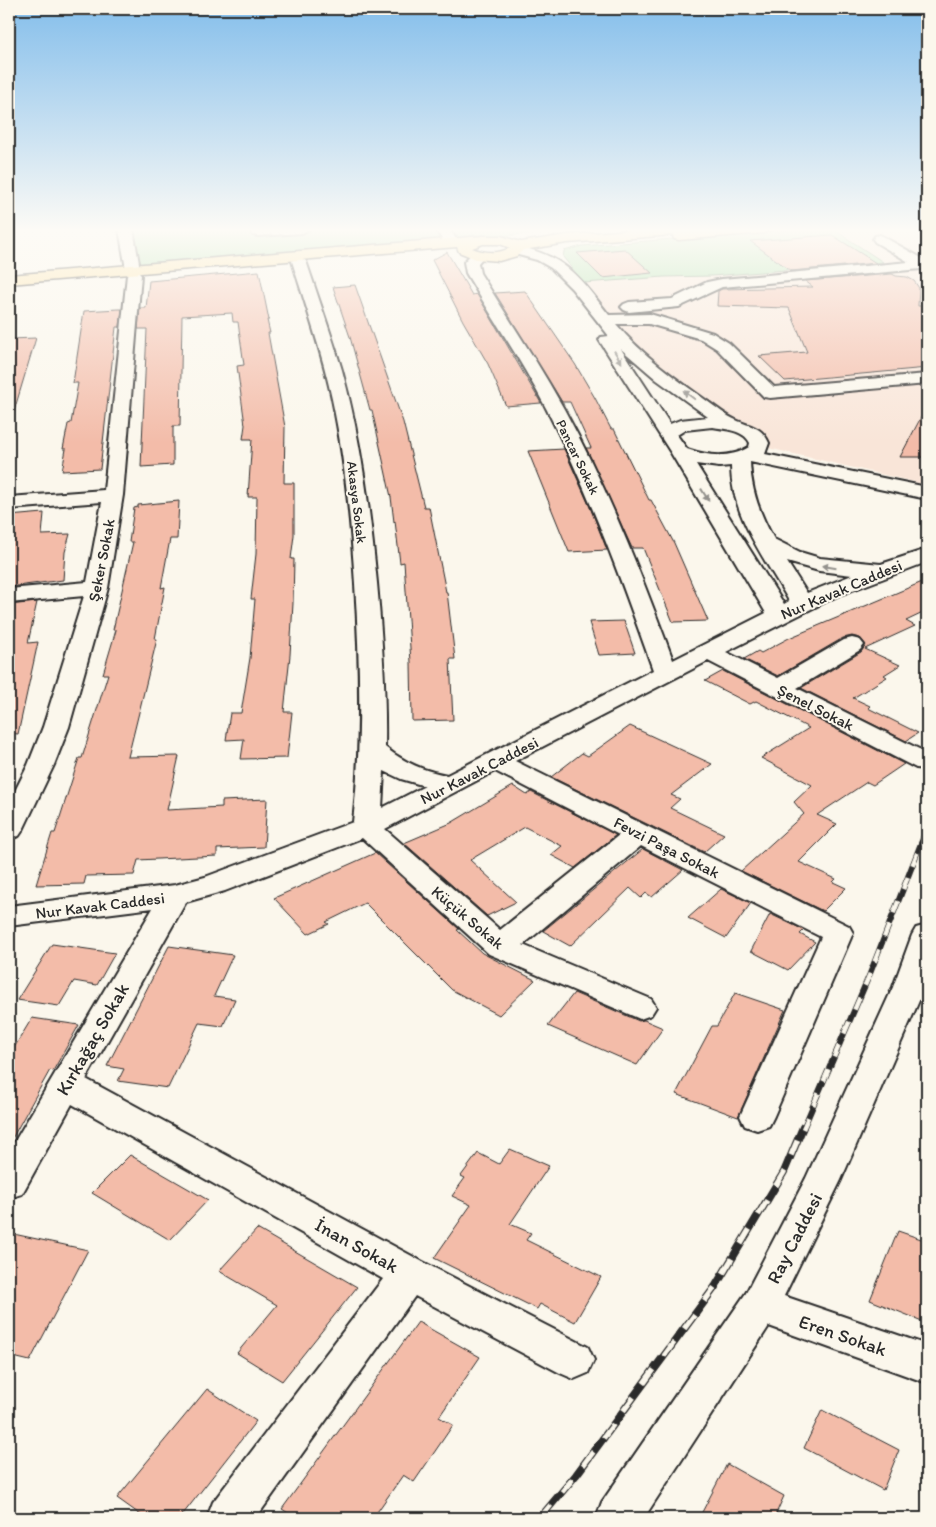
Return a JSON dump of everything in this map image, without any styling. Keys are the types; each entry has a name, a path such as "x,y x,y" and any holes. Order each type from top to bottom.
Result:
{"street":[{"name":"Şeker Sokak","path":"9,830 41,765 56,727 97,588 113,495 131,300"},
{"name":"Akasya Sokak","path":"312,300 325,341 341,405 355,478 370,628 374,716 366,828"},
{"name":"Pancar Sokak","path":"491,300 541,382 566,430 619,544 666,672"},
{"path":"575,300 612,346 779,615"},
{"path":"587,300 626,345 661,374 729,424 751,432 759,439 740,471 747,504 802,604"},
{"path":"600,315 682,300"},
{"path":"600,315 650,319 707,336 723,346 770,393 927,379"},
{"path":"667,434 680,425 695,422 729,424"},
{"path":"680,453 709,460 750,453 927,485"},
{"path":"750,453 927,493"},
{"path":"9,503 113,495"},
{"path":"768,544 780,552 816,564 857,569 895,566"},
{"name":"Nur Kavak Caddesi","path":"9,916 175,896 215,884 366,828 779,615 895,566 927,555"},
{"path":"9,596 97,588"},
{"path":"779,688 852,645"},
{"name":"Şenel Sokak","path":"706,651 926,759"},
{"path":"373,750 381,758 405,772 454,784"},
{"name":"Fevzi Paşa Sokak","path":"495,762 838,933 756,1116"},
{"name":"Küçük Sokak","path":"366,828 500,947 640,1007"},
{"path":"500,947 639,833"},
{"name":"Kırkağaç Sokak","path":"9,1183 175,896"},
{"name":"Ray Caddesi","path":"618,1518 760,1305 918,992 927,935"},
{"name":"İnan Sokak","path":"66,1084 408,1274 229,1518"},
{"path":"408,1274 574,1360"},
{"name":"Eren Sokak","path":"760,1305 927,1364"}],"shaded area":[{"path":"590,300 927,300 927,485 760,446 661,375"}],"building":[{"path":"147,300 265,300 269,320 267,320 270,333 268,333 285,427 284,483 294,483 294,535 291,559 294,559 293,603 284,712 292,712 287,758 241,759 244,739 226,740 230,713 241,713 250,658 255,599 251,599 256,554 257,497 248,497 252,439 243,439 245,425 237,366 244,365 238,322 233,322 232,313 182,316 180,426 173,426 173,465 141,467 147,329 138,329 140,308 146,308"},
{"path":"338,300 360,300 403,422 424,507 429,507 447,592 455,659 450,659 453,720 412,721 411,662 404,562 400,563 391,497 372,410 370,410 350,337"},
{"path":"452,300 481,300 541,403 506,406 488,364"},
{"path":"499,300 531,300 575,364 611,429 614,429 649,500 651,500 674,543 708,621 673,622 643,548 632,548 586,448 591,448 570,402 562,402"},
{"path":"717,300 918,300 918,306 927,306 927,368 785,381 759,356 807,352 789,308 717,306"},
{"path":"122,309 120,327 116,327 100,469 62,471 66,449 63,449 68,424 71,423 78,383 73,383 84,311"},
{"path":"36,338 14,411 9,410 9,339"},
{"path":"927,406 927,457 900,457"},
{"path":"564,449 607,550 569,552 528,451"},
{"path":"179,501 177,539 170,539 161,588 165,587 155,639 157,639 128,757 179,756 167,810 222,807 222,801 267,799 264,847 217,849 217,856 138,860 134,875 86,876 84,884 36,885 52,833 55,833 79,758 82,758 108,674 103,674 116,630 113,630 133,542 129,542 134,508 138,507 138,505"},
{"path":"44,513 42,535 70,534 65,552 63,580 9,587 9,516"},
{"path":"927,580 927,611 906,621 915,626 865,649 900,665 884,675 887,677 853,698 870,706 868,708 918,733 906,741 801,688 861,652 866,645 860,638 852,636 843,638 778,676 744,659 758,651 761,653 789,638"},
{"path":"37,602 28,643 38,642 18,734 9,733 9,605"},
{"path":"624,621 635,653 599,655 589,622"},
{"path":"723,671 904,764 873,785 867,782 817,815 837,824 799,862 836,879 833,882 846,888 823,911 741,871 804,814 794,802 812,785 761,758 809,728 756,701 750,704 705,681"},
{"path":"630,726 712,764 671,795 680,799 670,808 724,834 704,852 551,777 582,753 588,756"},
{"path":"513,786 527,795 531,792 616,835 575,868 551,855 562,846 525,827 470,860 516,902 487,916 404,843 451,823"},
{"path":"643,849 683,870 652,897 646,893 641,898 630,888 570,946 543,931"},
{"path":"375,853 459,929 457,930 482,953 535,980 499,1015 452,990 365,903 326,922 329,924 308,934 274,898"},
{"path":"721,889 751,903 726,938 688,918"},
{"path":"770,914 804,930 800,934 815,942 788,970 751,951"},
{"path":"52,944 115,953 97,985 74,981 59,1006 17,1000"},
{"path":"169,946 233,955 214,996 235,999 223,1026 199,1023 168,1088 118,1081 124,1069 107,1066"},
{"path":"574,993 639,1021 644,1020 663,1028 637,1065 548,1026"},
{"path":"735,993 785,1010 738,1117 676,1094 712,1026 717,1026"},
{"path":"32,1018 79,1025 53,1071 50,1070 9,1144 9,1056"},
{"path":"510,1149 549,1166 510,1224 531,1233 526,1240 601,1277 575,1322 540,1304 537,1309 434,1258 471,1205 452,1196 465,1178 461,1176 478,1153 499,1164"},
{"path":"130,1155 208,1200 170,1240 92,1193"},
{"path":"257,1229 357,1287 282,1381 237,1353 277,1305 219,1271"},
{"path":"898,1231 927,1241 927,1323 870,1300"},
{"path":"9,1233 88,1250 30,1361 9,1356"},
{"path":"418,1322 480,1357 439,1417 453,1425 414,1482 403,1475 373,1518 296,1518 282,1509"},
{"path":"207,1389 256,1421 180,1518 145,1518 117,1498"},
{"path":"822,1410 899,1450 883,1490 804,1448"},
{"path":"727,1464 784,1496 774,1518 699,1518"}],"railway":[{"path":"803,1129 869,976 927,828"},
{"path":"540,1518 576,1475 715,1287 784,1172 803,1127"}]}
